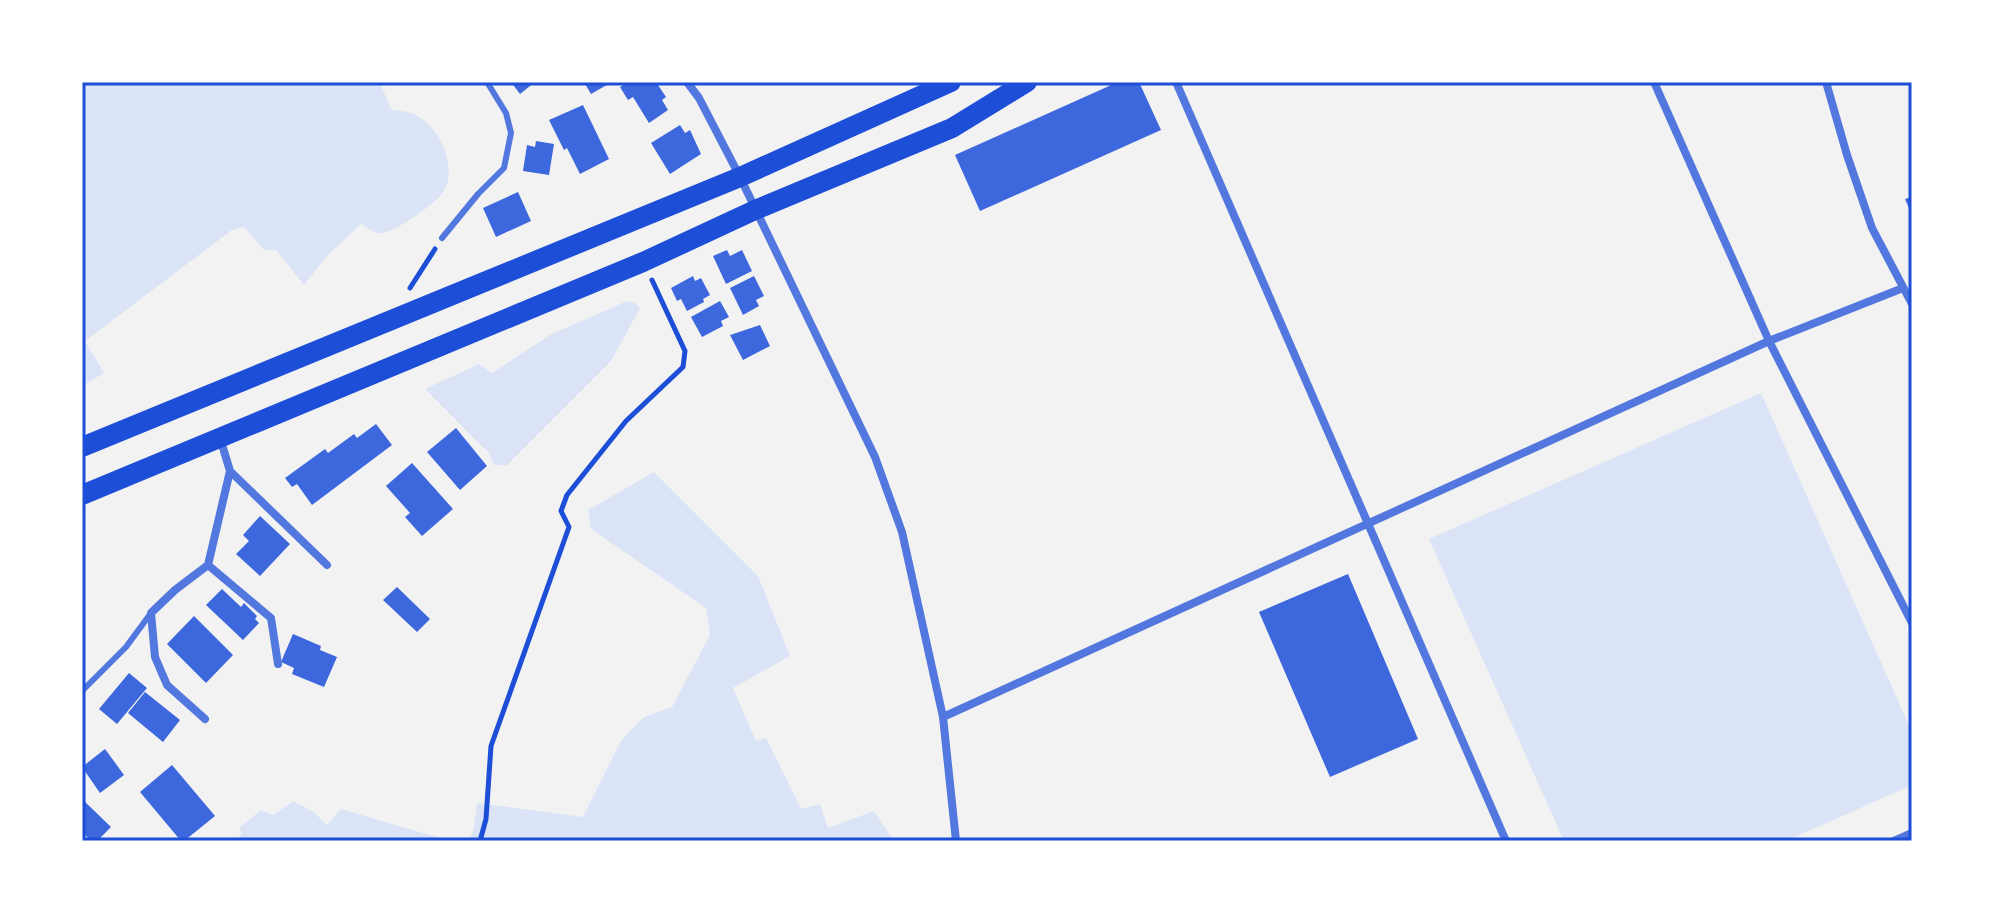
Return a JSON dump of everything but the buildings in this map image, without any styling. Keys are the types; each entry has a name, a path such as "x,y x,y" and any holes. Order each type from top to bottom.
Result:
{"main road":[{"path":"82,447 740,177 951,82"},
{"path":"82,495 643,262 755,210 952,128 1027,82"}],"street":[{"path":"687,82 699,98 740,177 875,457 902,532 943,717 956,841"},
{"path":"1176,82 1506,841"},
{"path":"1654,82 1769,341 1912,623"},
{"path":"1826,82 1872,228 1912,304"},
{"path":"943,717 1769,341 1903,288"},
{"path":"220,437 230,471 327,565"},
{"path":"205,719 167,685 155,657 151,613 208,565 230,471"},
{"path":"208,565 271,618 278,664"},
{"path":"1894,841 1912,833"}],"lane":[{"path":"442,238 504,168 511,133 506,113 487,82"},
{"path":"82,691 126,647 151,613"}],"path":[{"path":"407,292 442,238"},
{"path":"480,841 486,819 491,746 569,527 561,511 567,495 626,421 683,367 685,351 643,262"}],"shaded area":[{"path":"82,82 379,82 392,110 416,115 439,138 447,159 448,181 433,203 392,230 377,233 361,224 327,256 304,285 276,250 264,250 244,227 232,230 85,341 104,373 82,386"},
{"path":"627,301 640,308 611,361 507,465 494,465 489,453 425,389 479,364 492,373 550,335"},
{"path":"1761,393 1912,732 1912,785 1786,841 1564,841 1429,539"},
{"path":"654,472 758,576 790,656 733,688 756,741 766,738 801,809 820,804 828,828 874,811 894,841 469,841 477,803 583,817 621,741 644,717 672,707 710,635 706,608 591,529 588,510"},
{"path":"293,801 314,812 327,825 341,809 450,841 234,841 242,834 239,828 261,810 273,815"}]}
